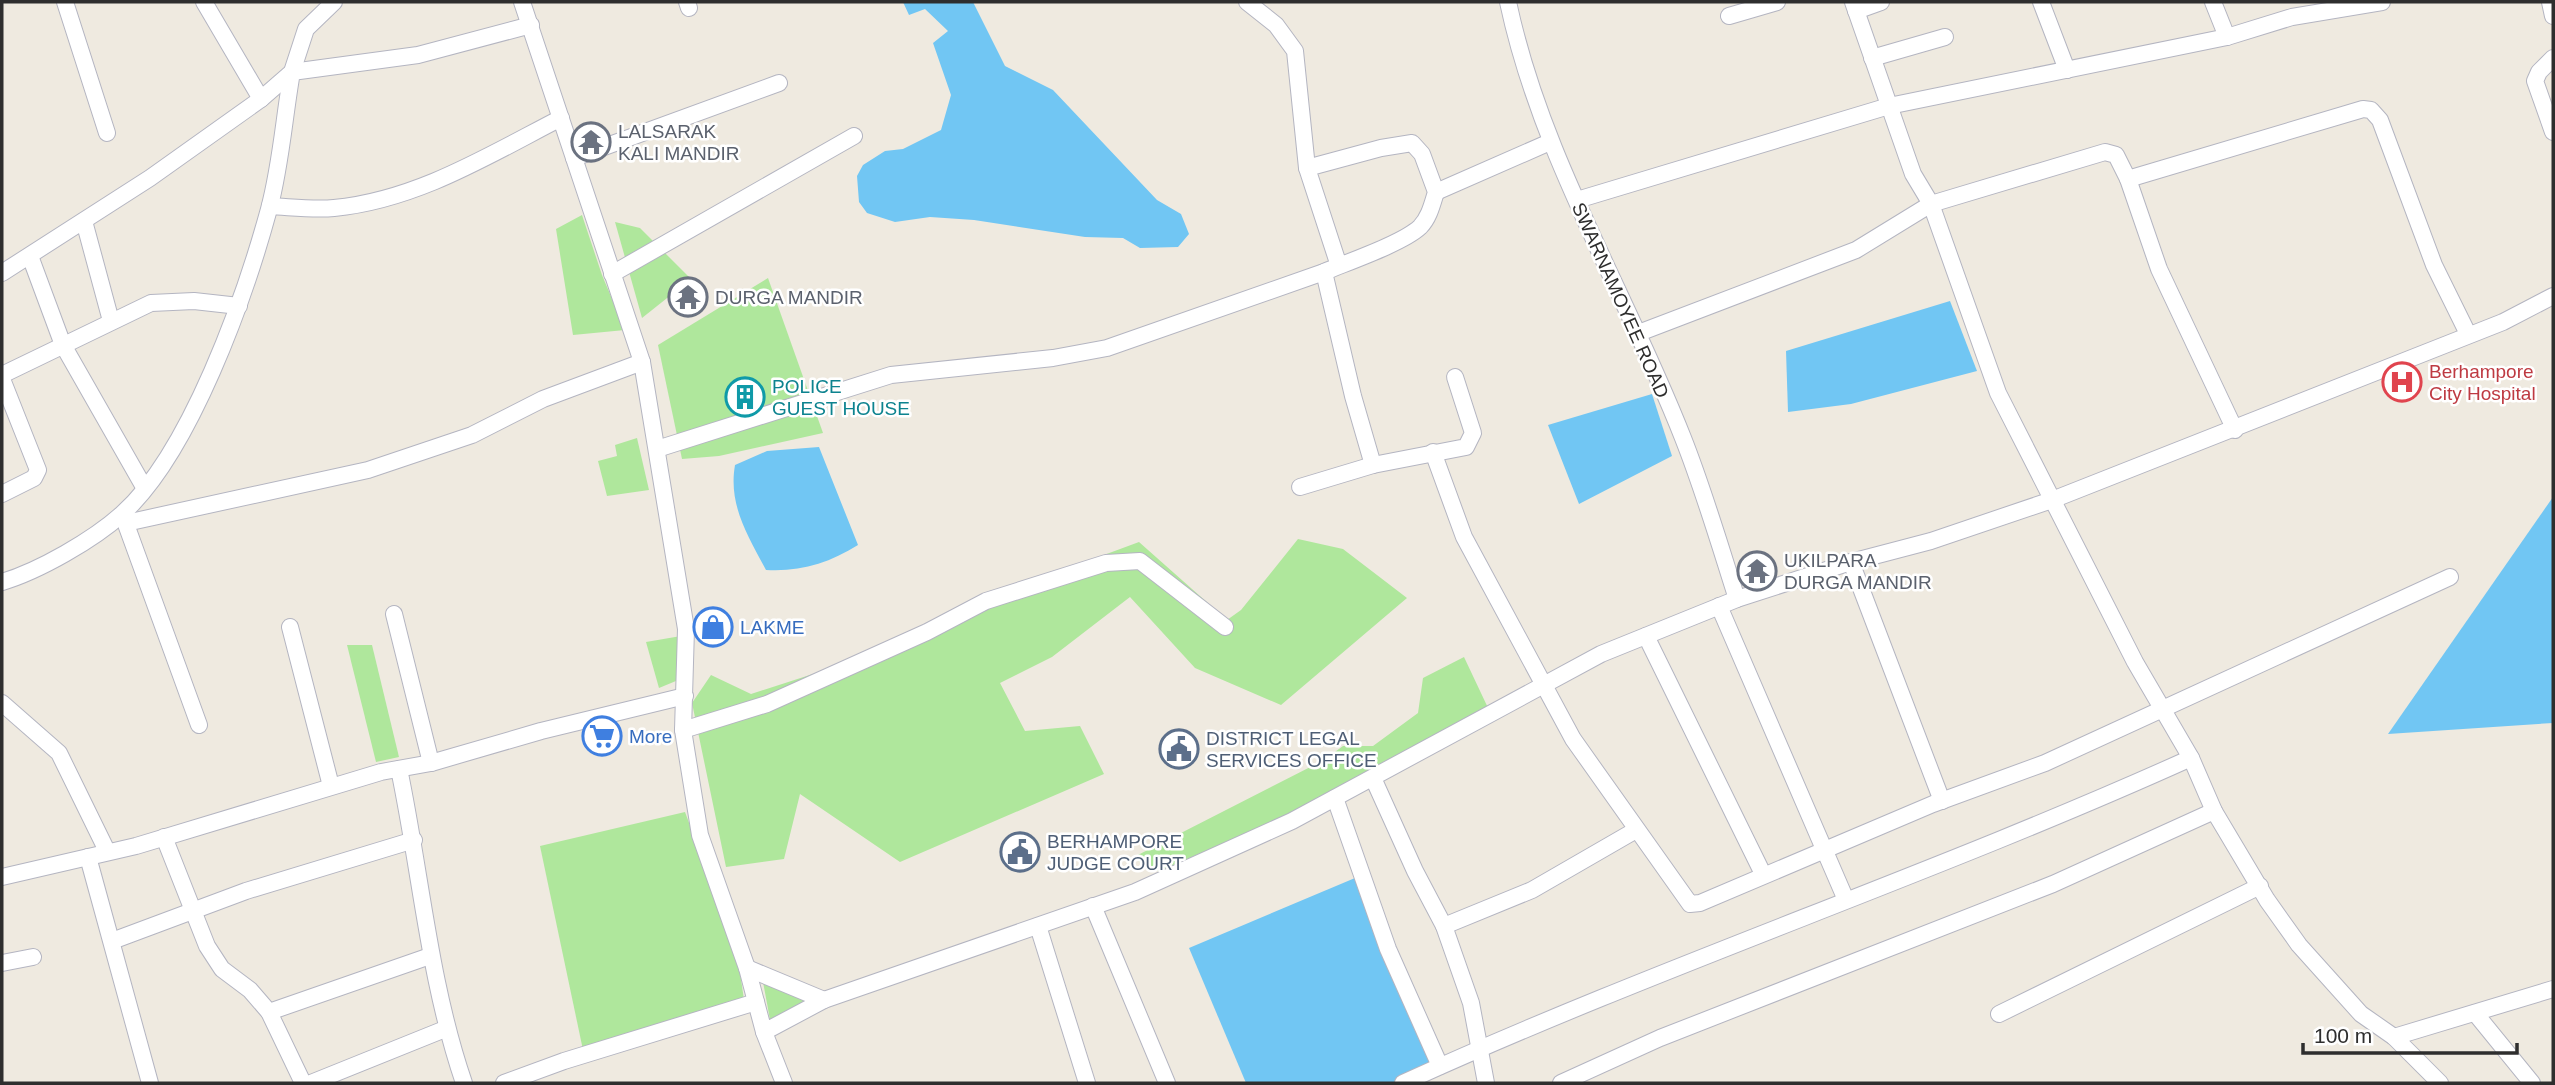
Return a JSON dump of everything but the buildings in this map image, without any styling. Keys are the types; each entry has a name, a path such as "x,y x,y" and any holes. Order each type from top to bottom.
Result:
{"street":[{"path":"65,2 107,133"},
{"path":"204,2 261,99"},
{"path":"124,518 177,439 219,358 239,306 270,206 292,72 306,29 334,2"},
{"path":"523,2 642,362 687,629 683,730 700,835 747,968 764,1031 784,1083"},
{"path":"1247,2 1276,24 1295,51 1307,168 1332,269 1353,396 1373,465"},
{"name":"SWARNAMOYEE ROAD","path":"1508,2 1520,59 1550,142 1683,438 1737,599"},
{"path":"1729,16 1777,2"},
{"path":"1881,2 1854,6 1913,174 1931,204 1998,393 2052,500 2163,711 2191,758 2214,811 2299,945 2361,1014 2394,1037 2440,1083"},
{"path":"2040,2 2067,70"},
{"path":"2213,2 2227,37"},
{"path":"1577,200 1889,106 2227,37 2291,17 2382,2"},
{"path":"2550,2 2553,16"},
{"path":"2,273 261,99 292,72 418,55 531,25"},
{"path":"1872,58 1945,37"},
{"path":"2553,58 2539,72 2535,81 2553,132"},
{"path":"574,158 779,83"},
{"path":"2128,179 2357,111 2371,110 2380,120 2434,265 2468,334"},
{"path":"270,206 334,208 392,197 456,173 561,117"},
{"path":"612,274 855,136"},
{"path":"1436,192 1550,142"},
{"path":"657,449 891,375 1053,358 1107,348 1332,269 1419,228 1429,213 1436,192 1422,154 1412,143 1307,168"},
{"path":"1636,334 1856,250 1931,204 2105,152 2116,155 2128,179 2159,269 2235,429"},
{"path":"84,220 111,321"},
{"path":"30,256 62,345 144,487"},
{"path":"764,1031 824,1000 1135,892 1335,798 1601,654 1737,599 1851,562 1931,541 2052,500 2503,322 2553,296"},
{"path":"2,494 34,478 37,470 2,377 151,303 194,301 239,306"},
{"path":"2,582 68,551 124,518 368,470 472,435 543,399 642,362"},
{"path":"1300,487 1373,465 1466,447 1472,439 1455,377"},
{"path":"1433,452 1464,537 1573,739 1690,904 1700,903 1826,848 2045,763 2450,577"},
{"path":"124,518 199,725"},
{"path":"683,730 767,704 927,632 986,601 1106,563 1140,561 1225,627"},
{"path":"1851,562 1942,801"},
{"path":"1719,606 1826,848 1846,900"},
{"path":"394,614 431,763"},
{"path":"290,627 331,786"},
{"path":"1646,636 1763,874"},
{"path":"2,877 164,837 331,786 431,763 541,731 685,696"},
{"path":"2,703 59,752 107,851"},
{"path":"1403,1083 1480,1048 2055,819 2191,758"},
{"path":"399,769 414,840 430,956 445,1029 464,1083"},
{"path":"1373,778 1415,871 1444,926 1471,1003 1486,1083"},
{"path":"1335,798 1388,949 1440,1066"},
{"path":"1562,1083 1660,1038 2053,884 2214,811"},
{"path":"1444,926 1532,890 1636,830"},
{"path":"164,837 193,911 218,964 250,990 269,1012 303,1083"},
{"path":"112,941 246,891 414,840"},
{"path":"88,857 150,1083"},
{"path":"1999,1014 2260,886"},
{"path":"1093,906 1167,1083"},
{"path":"1038,926 1087,1083"},
{"path":"269,1012 430,956"},
{"path":"2,963 33,957"},
{"path":"747,968 824,1000"},
{"path":"2394,1037 2553,989"},
{"path":"504,1083 547,1076 756,1002"},
{"path":"2475,1013 2532,1083"},
{"path":"311,1083 445,1029"}],"green space":[{"path":"582,215 602,275 625,330 573,335 556,229"},
{"path":"615,222 640,228 691,279 642,318"},
{"path":"768,278 823,433 719,456 682,459 658,345"},
{"path":"637,438 649,490 607,496 598,461 617,456 615,445"},
{"path":"1298,539 1343,549 1407,598 1281,705 1195,668 1130,597 1052,657 1000,683 1025,731 1080,726 1104,774 900,862 800,794 784,859 726,867 692,703 711,675 751,694 853,661 958,609 1139,542 1227,620 1241,610"},
{"path":"681,636 688,676 659,688 646,642"},
{"path":"347,645 372,645 399,757 376,762"},
{"path":"1464,657 1489,710 1290,815 1159,871 1132,858 1324,760 1343,746 1373,746 1418,713 1423,678"},
{"path":"685,812 737,951 744,1000 583,1050 540,846"},
{"path":"761,971 816,1000 771,1025"}],"water":[{"path":"903,2 973,2 1005,66 1053,90 1157,200 1181,214 1189,234 1178,247 1140,248 1123,238 1085,237 974,220 930,217 895,222 867,213 859,202 857,176 863,165 885,151 903,149 941,130 951,95 933,43 948,31 925,9 909,15"},
{"path":"1950,301 1977,371 1851,404 1788,412 1786,351"},
{"path":"1652,394 1672,456 1579,504 1548,425"},
{"path":"819,447 858,545 814,565 766,570 746,532 737,507 734,494 735,465 767,451"},
{"path":"2553,497 2553,723 2388,734"},
{"path":"1355,878 1441,1064 1399,1083 1246,1083 1189,948"}],"place":[{"name":"LALSARAK KALI MANDIR","path":"591,142"},
{"name":"DURGA MANDIR","path":"688,297"},
{"name":"Berhampore City Hospital","path":"2402,382"},
{"name":"POLICE GUEST HOUSE","path":"745,397"},
{"name":"UKILPARA DURGA MANDIR","path":"1757,571"},
{"name":"LAKME","path":"713,627"},
{"name":"More","path":"602,736"},
{"name":"DISTRICT LEGAL SERVICES OFFICE","path":"1179,749"},
{"name":"BERHAMPORE JUDGE COURT","path":"1020,852"}]}
